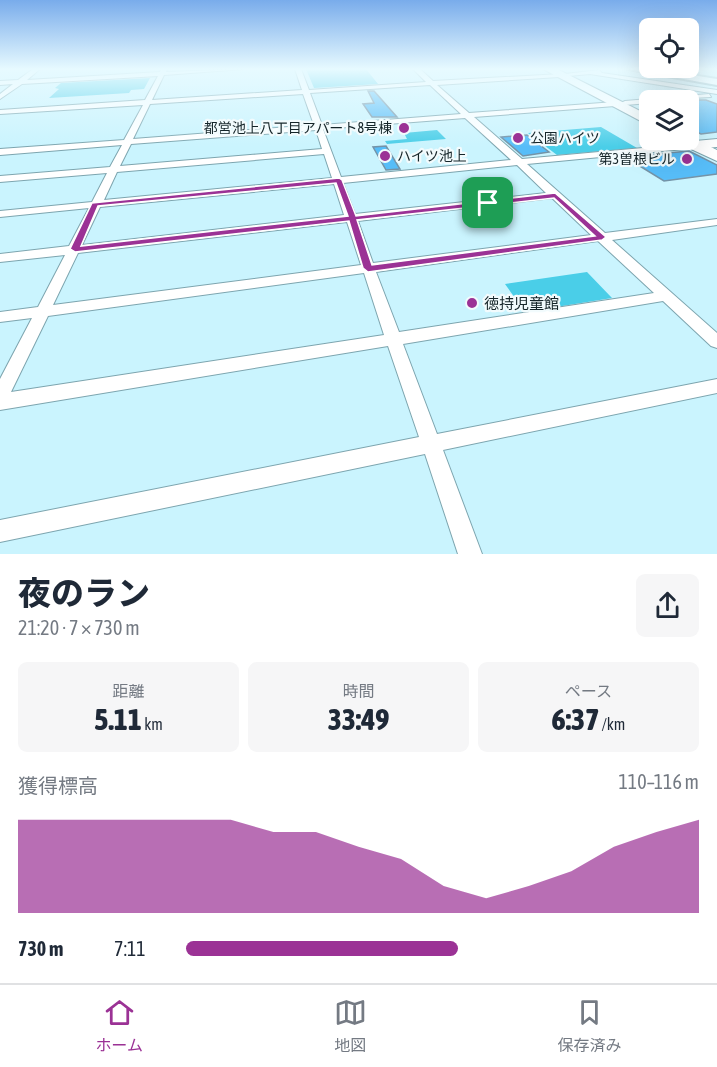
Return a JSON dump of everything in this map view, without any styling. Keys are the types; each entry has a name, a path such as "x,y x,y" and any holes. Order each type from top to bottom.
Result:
{"highway":[{"path":"604,95 639,111"},
{"path":"620,103 639,115"}],"street":[{"path":"0,397 151,95"},
{"path":"0,112 262,95"},
{"path":"308,95 470,554"},
{"path":"445,95 717,342"},
{"path":"0,152 639,102"},
{"path":"0,214 704,144"},
{"path":"0,179 328,151"},
{"path":"0,258 555,195"},
{"path":"0,317 717,222"},
{"path":"0,402 666,296"},
{"path":"0,531 717,386"}],"shaded area":[{"path":"52,95 99,95 49,98"},
{"path":"601,127 637,148 557,155 528,133"},
{"path":"437,130 446,139 387,144 385,141 407,139 404,133"},
{"path":"587,272 612,298 525,312 505,284"}],"building":[{"path":"370,95 377,95 397,117 372,117 363,104 374,103"},
{"path":"699,100 706,100 717,104 717,132 699,133"},
{"path":"527,135 549,152 523,156 501,137"},
{"name":"ハイツ池上","path":"386,146 400,169 386,170 373,147"},
{"path":"689,151 717,165 717,174 664,181 625,157"}],"place":[{"name":"都営池上八丁目アパート8号棟","path":"404,128"},
{"name":"公園ハイツ","path":"518,138"},
{"name":"ハイツ池上","path":"385,156"},
{"name":"第3曽根ビル","path":"687,159"},
{"name":"徳持児童館","path":"472,303"}],"route":[{"path":"488,203 352,218 339,180 95,204 75,249 352,218 368,268 602,237 555,195 488,203"}]}
